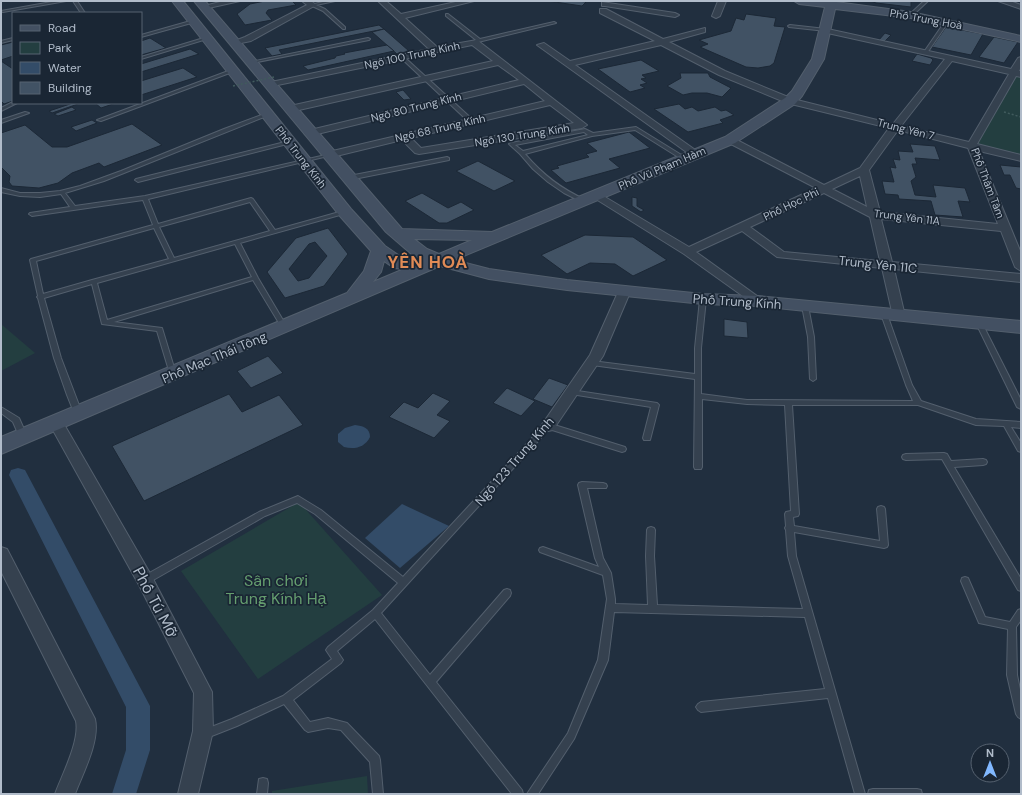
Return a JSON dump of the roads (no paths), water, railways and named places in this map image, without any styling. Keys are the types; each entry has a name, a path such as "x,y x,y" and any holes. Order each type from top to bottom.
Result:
{"main road":[{"name":"Phố Trung Kính","path":"177,1 194,20 345,212 379,250 400,264 439,264 484,273 703,299 758,301 1021,327"},
{"name":"Phố Trung Hoà","path":"799,1 830,3 911,14 1021,39"},
{"name":"Phố Vũ Phạm Hàm","path":"439,264 496,236 730,140 790,101 813,71 818,59 826,30 830,3"},
{"name":"Phố Trung Kính","path":"201,4 252,62 273,81 290,109 309,133 398,234 421,253 439,264"},
{"path":"398,234 496,236"},
{"path":"484,273 481,264 488,246 496,236"},
{"path":"355,296 372,272 379,250"},
{"name":"Phố Mạc Thái Tông","path":"1,446 355,296 439,264"}],"street":[{"path":"201,4 236,1"},
{"path":"382,1 435,50"},
{"path":"400,17 470,1"},
{"path":"608,1 605,4 675,15"},
{"path":"716,16 722,1"},
{"path":"1002,1 1021,6"},
{"path":"236,42 248,39 309,3"},
{"name":"Trung Yên 7","path":"603,11 722,74 790,101 1021,158"},
{"path":"569,64 662,42 702,30"},
{"path":"826,30 1017,73"},
{"name":"Ngõ 100 Trung Kính","path":"273,81 476,41"},
{"name":"Ngõ 130 Trung Kính","path":"476,41 498,62 552,102 583,128"},
{"path":"540,45 569,64 690,157"},
{"name":"Phố Học Phi","path":"688,252 864,170 896,126 950,58"},
{"name":"Phố Thâm Tâm","path":"1021,60 1017,73 992,109 972,145 1021,267"},
{"path":"290,109 498,62"},
{"name":"Ngõ 80 Trung Kính","path":"309,133 523,82"},
{"name":"Ngõ 68 Trung Kính","path":"328,154 552,102"},
{"name":"Ngõ 130 Trung Kính","path":"404,137 419,151 583,128"},
{"name":"Trung Yên 11A","path":"730,140 822,189 875,215 1005,228"},
{"path":"864,170 887,265 892,315"},
{"path":"590,198 688,252 758,301"},
{"name":"Trung Yên 11C","path":"743,227 781,255 1021,278"},
{"name":"Ngõ 123 Trung Kính","path":"548,426 592,363 624,290"},
{"name":"Phố Tú Mỡ","path":"56,423 145,580 203,692 206,711 204,734 188,794"},
{"path":"1,554 85,719 86,728 84,742 65,794"}],"lane":[{"path":"2,10 64,1"},
{"path":"75,1 82,12"},
{"path":"309,3 333,1"},
{"path":"911,14 926,1"},
{"path":"309,3 324,10 344,28"},
{"path":"2,10 12,15"},
{"path":"447,15 476,41"},
{"path":"142,36 194,20"},
{"path":"926,52 947,21"},
{"name":"Ngõ 100 Trung Kính","path":"476,41 554,23"},
{"path":"790,26 826,30"},
{"path":"142,58 208,38"},
{"path":"1,42 12,39"},
{"path":"252,62 368,39"},
{"path":"401,56 470,121"},
{"path":"99,120 233,71"},
{"path":"1,110 13,104"},
{"path":"1,122 27,113"},
{"path":"1,190 23,194 62,192 120,173 267,114"},
{"path":"590,198 569,196 545,179 522,153 511,144 549,138 583,128 592,135"},
{"path":"522,153 558,145 592,135 636,128 690,157"},
{"path":"549,138 558,145"},
{"path":"138,180 289,142"},
{"path":"32,214 145,198 328,154"},
{"path":"349,178 447,159"},
{"path":"62,192 74,208"},
{"path":"145,198 156,226 172,259"},
{"path":"78,413 71,396 40,297 33,260 252,200 273,231"},
{"path":"40,297 345,212"},
{"path":"237,243 255,278 284,327"},
{"path":"104,323 255,278"},
{"path":"94,281 104,323"},
{"path":"698,467 698,348 703,299"},
{"path":"805,306 811,337 813,379"},
{"path":"892,315 909,385 918,403"},
{"path":"104,323 160,329 173,374"},
{"path":"979,323 1021,406"},
{"path":"592,363 698,377"},
{"path":"571,392 655,405 647,438"},
{"path":"698,396 747,402 918,403 976,422 1021,425"},
{"path":"788,403 795,514 789,514 792,556 860,794"},
{"path":"1,410 16,420 23,436"},
{"path":"1006,424 1021,449"},
{"path":"548,426 622,449"},
{"name":"Ngõ 123 Trung Kính","path":"204,734 234,724 286,699 338,660 331,650 376,613 403,582 454,530 548,426"},
{"path":"906,457 944,456 1021,588"},
{"path":"950,464 983,462"},
{"path":"532,794 571,736 603,660 611,598 607,573 599,558 582,485 602,486"},
{"path":"145,580 262,514 298,499 318,512 403,582"},
{"path":"789,528 884,545 881,509"},
{"path":"651,530 650,556 653,609"},
{"path":"543,550 607,573"},
{"path":"965,581 982,620 1012,626"},
{"path":"431,681 507,593"},
{"path":"610,608 808,612"},
{"path":"376,613 431,681 518,794"},
{"path":"1021,613 1012,626 1012,675 1021,714"},
{"path":"701,707 830,693"},
{"path":"286,699 308,727 328,724 344,726 375,760 378,794"},
{"path":"262,794 263,783"},
{"path":"873,794 917,794"}],"water":[{"path":"355,425 366,428 369,431 370,437 359,447 344,447 338,442 338,434 345,428"},
{"path":"402,504 449,526 400,568 365,538"}],"waterway":[{"path":"18,475 138,706 138,750 124,794"}],"district":[{"name":"YÊN HOÀ","path":"428,262"}],"park label":[{"name":"Sân chơi Trung Kính Hạ","path":"276,589"}]}
